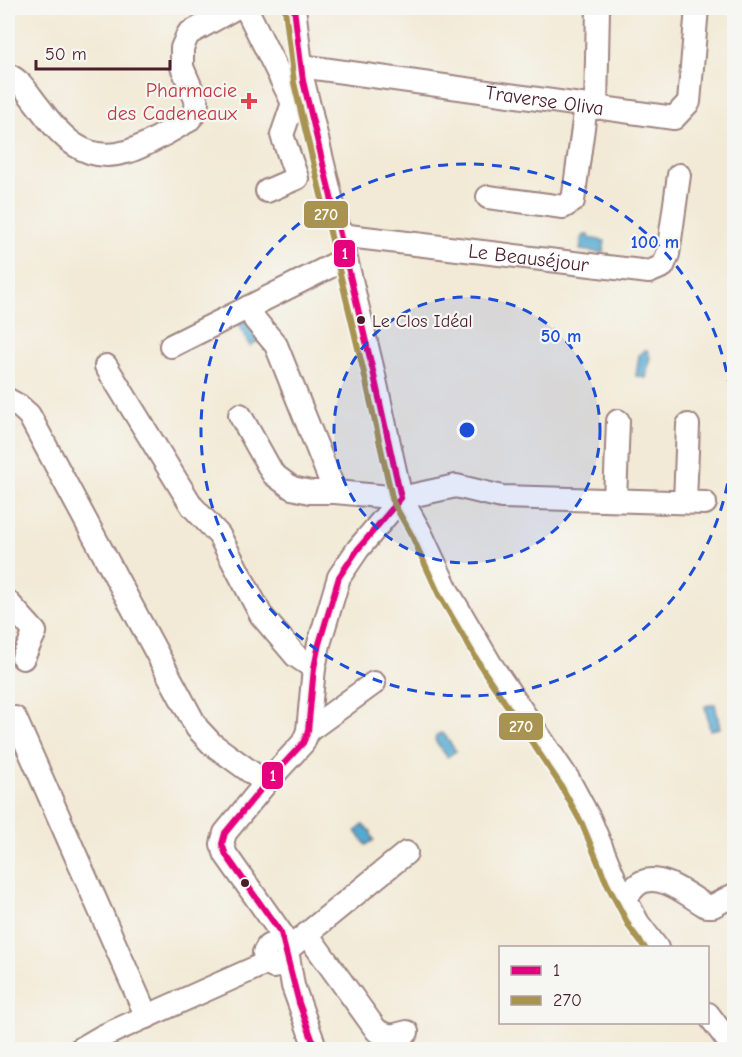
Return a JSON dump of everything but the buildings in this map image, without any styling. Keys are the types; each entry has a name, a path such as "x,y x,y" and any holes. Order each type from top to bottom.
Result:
{"street":[{"path":"8,75 18,79 56,130 80,150 114,154 128,152 188,121 195,113 197,102 182,67 182,48 188,34 235,8"},
{"path":"246,8 302,108 340,235 401,498 447,590 491,664 568,779 590,820 615,880 638,923 655,946"},
{"path":"267,191 297,178 282,135 302,108 294,8"},
{"path":"488,197 563,207 573,201 591,107 598,8"},
{"name":"Traverse Oliva","path":"300,66 674,118 689,102 697,8"},
{"name":"Le Beauséjour","path":"340,235 648,272 663,266 668,254 679,175"},
{"path":"171,346 345,259"},
{"path":"249,307 255,320 276,345 334,492"},
{"path":"106,366 192,506 219,535 261,615 296,656 314,668"},
{"path":"8,400 29,415 197,728 212,744 266,783"},
{"path":"240,415 273,474 292,488 310,492 401,498 456,486 502,497 695,503 688,425"},
{"path":"615,500 618,421"},
{"path":"316,1050 278,950 222,844 225,833 303,743 308,731 314,668 319,644 339,577 358,549 401,498"},
{"path":"8,602 35,632 23,658"},
{"path":"308,731 374,683"},
{"path":"15,718 147,1017"},
{"path":"79,1050 307,934 406,853"},
{"path":"625,898 638,884 652,880 661,880 706,906 713,906 735,895"},
{"path":"307,934 376,1031 391,1036 407,1032"},
{"path":"709,1015 735,1049"}],"water":[{"path":"585,235 605,241 603,253 580,250 582,237"},
{"path":"249,318 260,340 250,346 238,324"},
{"path":"647,350 650,357 646,378 636,376 639,355"},
{"path":"715,704 720,728 710,730 705,706"},
{"path":"440,733 444,734 456,751 447,757 435,740"},
{"path":"363,825 371,831 374,840 366,845 356,831"}],"transit line":[{"name":"1","path":"294,8 303,81 401,498"},
{"name":"270","path":"285,9 294,83 393,502 412,536 439,595 483,670 560,784 582,824 607,884 630,928 644,946"},
{"name":"1","path":"316,1050 299,1003 281,933 226,855 222,844 225,833 303,743 308,731 314,668 319,644 339,577 358,549 401,498"}],"place":[{"name":"Pharmacie des Cadeneaux","path":"249,101"},
{"name":"Le Clos Idéal","path":"361,320"}]}
